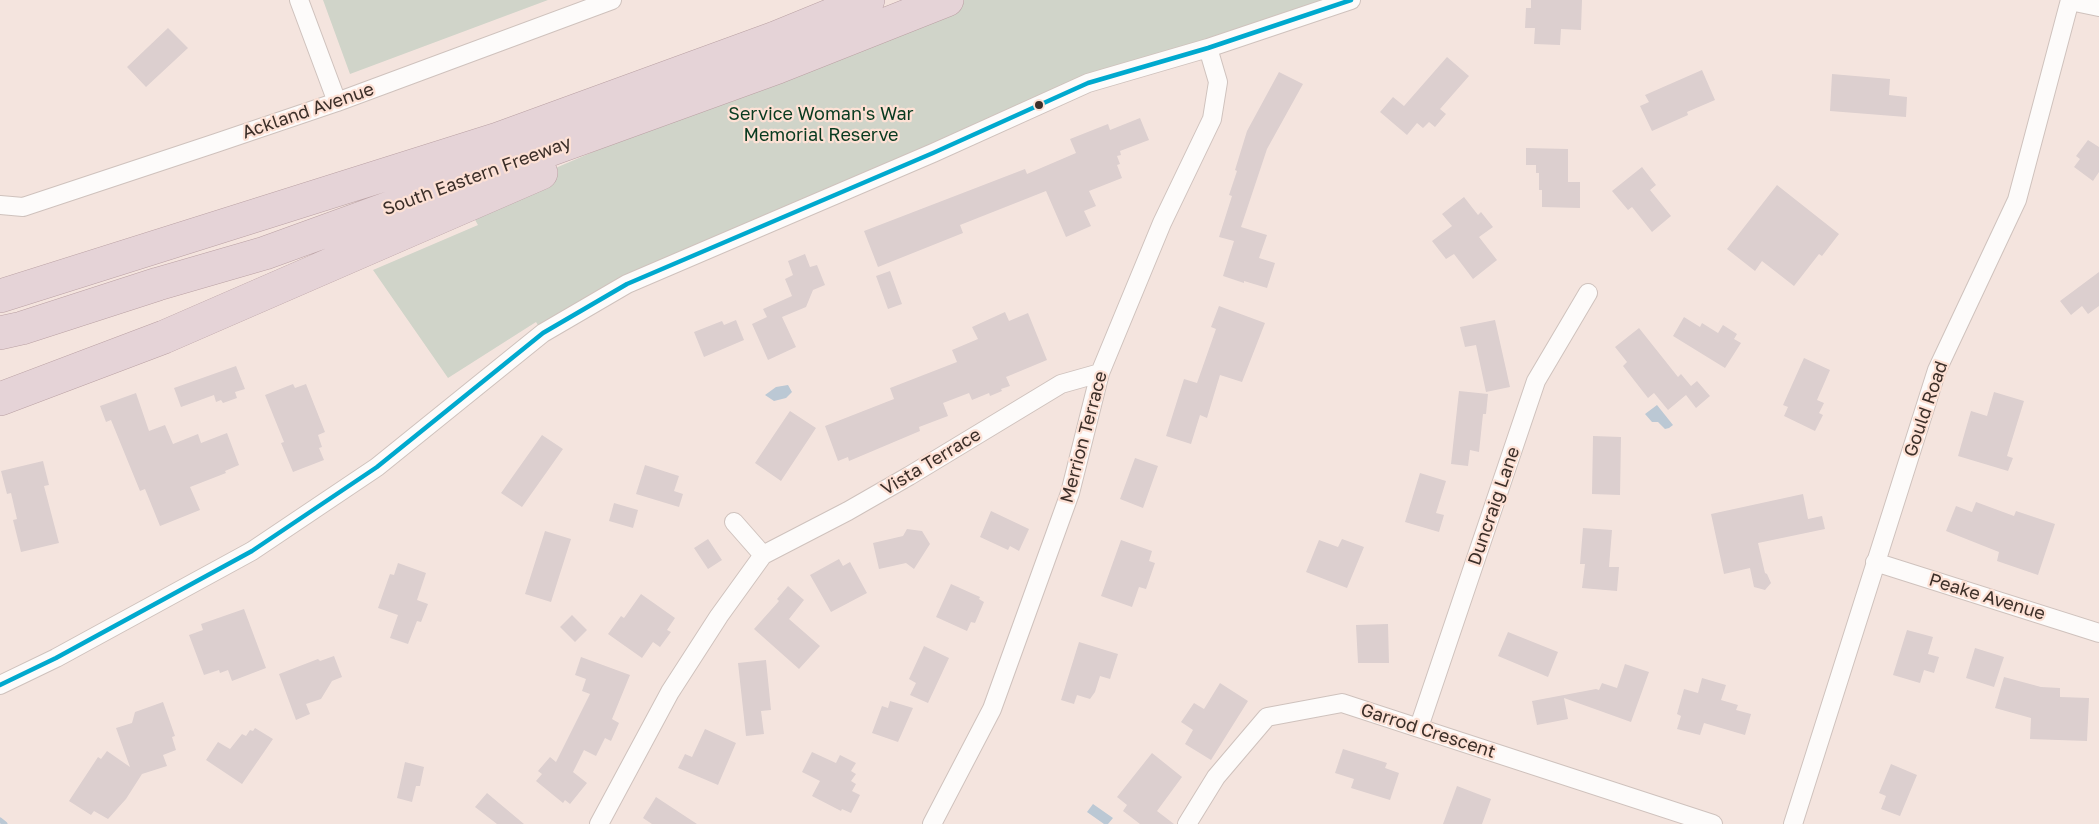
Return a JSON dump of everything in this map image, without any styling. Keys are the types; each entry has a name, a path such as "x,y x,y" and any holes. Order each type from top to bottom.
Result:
{"highway":[{"name":"South Eastern Freeway","path":"0,296 498,139 764,42 868,0"},
{"name":"South Eastern Freeway","path":"0,333 265,253 778,67 947,0"},
{"path":"0,399 164,338 538,175 715,101 778,67"}],"street":[{"path":"299,0 337,102"},
{"name":"Ackland Avenue","path":"0,205 23,207 337,102 612,0"},
{"path":"0,685 66,652 252,551 377,467 543,333 627,284 933,153 1088,83 1208,48 1351,0"},
{"path":"2070,0 2099,7"},
{"name":"Gould Road","path":"1793,824 1937,370 2017,200 2070,0"},
{"name":"Merrion Terrace","path":"932,824 996,698 1070,493 1100,373 1157,233 1212,119 1218,82 1208,48"},
{"name":"Duncraig Lane","path":"1419,727 1536,381 1588,293"},
{"name":"Vista Terrace","path":"599,824 670,692 719,616 763,555 879,493 1061,384 1100,373"},
{"path":"734,522 763,555"},
{"name":"Peake Avenue","path":"1875,562 2099,633"},
{"name":"Garrod Crescent","path":"1187,824 1216,777 1267,717 1342,703 1713,824"}],"green space":[{"path":"323,0 548,0 350,74"},
{"name":"Service Woman's War Memorial Reserve","path":"947,0 1345,0 1088,83 747,231 543,333 536,322 448,378 373,270 478,225 467,206"}],"shaded area":[{"path":"788,385 792,392 786,398 774,401 765,395 776,387"},
{"path":"1657,405 1673,425 1669,428 1665,429 1658,422 1652,422 1645,414"},
{"path":"1093,804 1113,818 1108,824 1104,824 1087,812"}],"building":[{"path":"1531,0 1582,0 1581,30 1561,29 1560,45 1534,44 1535,28 1525,28 1526,8 1531,8"},
{"path":"168,28 188,48 146,87 127,67"},
{"path":"1447,57 1469,76 1440,109 1446,114 1435,127 1429,122 1423,128 1417,123 1407,135 1380,112 1393,97 1404,106"},
{"path":"1702,70 1715,100 1652,131 1640,106 1649,102 1645,95"},
{"path":"1279,72 1303,84 1267,149 1241,227 1267,235 1259,258 1275,263 1267,288 1223,276 1234,241 1219,237 1232,196 1229,195 1247,131"},
{"path":"1832,74 1890,79 1889,95 1907,97 1906,117 1830,111"},
{"path":"1140,118 1149,140 1120,151 1121,155 1117,156 1120,164 1117,165 1122,178 1089,191 1096,206 1084,211 1091,226 1066,237 1046,191 960,225 963,233 878,267 864,231 1025,169 1027,174 1076,153 1070,139 1108,124 1110,130"},
{"path":"2088,140 2099,147 2099,172 2093,181 2074,167 2080,159 2076,156"},
{"path":"1526,148 1568,149 1568,182 1580,182 1580,208 1542,207 1539,173 1536,173 1536,165 1526,165"},
{"path":"1642,167 1656,185 1650,190 1671,216 1652,232 1632,207 1628,210 1612,191"},
{"path":"1777,185 1839,234 1822,256 1819,254 1794,286 1762,261 1755,271 1727,249"},
{"path":"1464,197 1478,215 1481,212 1493,227 1479,237 1497,260 1473,279 1454,254 1446,259 1432,241 1452,226 1442,214"},
{"path":"805,254 810,267 817,265 825,285 813,290 806,307 782,317 796,347 768,360 752,324 767,317 763,309 792,296 785,279 793,275 788,261"},
{"path":"890,271 902,304 888,309 876,276"},
{"path":"2099,272 2099,306 2088,314 2082,306 2071,315 2060,301"},
{"path":"1219,306 1265,323 1242,382 1220,375 1207,418 1200,415 1191,444 1166,436 1184,379 1197,383 1216,329 1211,327"},
{"path":"1005,312 1009,321 1028,313 1047,360 1006,377 1010,386 990,396 989,393 972,400 969,393 943,403 948,416 919,427 920,431 849,461 848,457 838,461 825,426 894,399 890,388 957,362 952,350 978,339 972,327"},
{"path":"1684,317 1700,327 1702,323 1718,333 1723,325 1737,334 1734,339 1741,343 1725,368 1673,336"},
{"path":"736,320 744,340 704,357 694,332 722,321 724,325"},
{"path":"1495,320 1510,387 1486,392 1476,345 1465,347 1460,327"},
{"path":"1639,328 1678,377 1681,374 1691,386 1697,381 1710,396 1696,408 1686,395 1668,410 1654,393 1648,398 1623,366 1627,362 1615,347"},
{"path":"1804,358 1830,370 1817,400 1824,403 1819,413 1823,415 1815,431 1784,416 1788,407 1783,405"},
{"path":"236,366 245,389 235,392 237,398 223,403 221,400 216,402 214,395 181,407 174,388"},
{"path":"293,384 295,388 306,384 325,432 318,435 322,447 319,448 324,460 293,472 265,395"},
{"path":"1459,391 1488,394 1486,414 1483,414 1479,452 1470,450 1468,466 1451,464"},
{"path":"1994,392 2024,401 2007,456 2013,458 2008,471 1958,456 1971,411 1987,416"},
{"path":"136,393 149,431 165,425 173,444 198,434 201,443 227,433 239,465 225,471 226,473 190,487 200,510 160,526 145,489 140,491 111,420 106,422 100,406"},
{"path":"790,411 816,428 781,481 755,463"},
{"path":"542,435 563,449 522,507 501,493"},
{"path":"1593,436 1621,437 1620,495 1592,494"},
{"path":"1135,458 1158,466 1143,508 1120,499"},
{"path":"43,461 49,485 44,486 59,543 21,552 13,520 17,519 11,493 7,494 1,471"},
{"path":"645,465 679,476 674,491 683,494 679,507 636,494"},
{"path":"1420,473 1446,481 1436,513 1444,515 1439,532 1405,522"},
{"path":"1803,494 1808,519 1822,516 1825,529 1758,543 1765,573 1771,583 1765,590 1754,587 1750,568 1724,574 1711,514"},
{"path":"1976,502 2014,516 2016,511 2055,524 2038,575 1997,561 1999,552 1946,531 1956,506 1972,512"},
{"path":"614,503 638,510 633,528 609,521"},
{"path":"991,511 1029,529 1019,551 1010,546 1008,550 980,537"},
{"path":"1583,528 1612,530 1609,567 1619,567 1617,591 1582,588 1585,564 1580,564"},
{"path":"907,529 922,531 930,544 914,569 906,563 879,569 873,543 903,536"},
{"path":"545,531 571,539 551,602 525,594"},
{"path":"708,539 722,560 708,569 694,548"},
{"path":"1342,539 1364,547 1347,588 1306,572 1319,540 1338,547"},
{"path":"1121,540 1152,551 1149,561 1155,563 1146,589 1139,587 1132,607 1101,596"},
{"path":"839,559 843,566 850,562 867,593 831,612 810,575"},
{"path":"398,563 426,573 417,600 428,604 421,622 417,621 408,644 390,638 398,615 378,608 390,574 394,575"},
{"path":"951,584 980,597 979,599 984,602 975,623 971,622 967,631 936,617"},
{"path":"788,586 804,600 789,619 820,646 799,669 754,629 779,601 777,599"},
{"path":"641,594 675,618 667,630 671,632 660,647 653,642 642,658 608,634 621,616 624,618"},
{"path":"244,609 266,668 232,681 228,670 220,673 219,670 204,675 189,635 203,630 201,624"},
{"path":"572,615 587,630 575,642 560,627"},
{"path":"1388,624 1389,663 1358,663 1356,625"},
{"path":"1907,630 1933,637 1928,654 1939,657 1934,673 1924,670 1920,683 1893,675"},
{"path":"1508,632 1558,652 1548,677 1498,656"},
{"path":"1079,642 1118,654 1110,679 1100,676 1090,699 1077,695 1074,704 1061,700"},
{"path":"924,646 949,658 928,703 910,695 916,683 909,679"},
{"path":"1975,648 2004,657 1994,687 1966,678"},
{"path":"334,656 342,677 332,681 321,699 306,704 310,714 296,720 279,674 318,659 320,661"},
{"path":"581,657 630,675 612,719 619,723 611,741 605,738 596,756 584,750 573,772 587,783 570,804 565,800 563,803 536,781 542,774 538,771 550,757 556,762 590,694 582,691 586,679 575,675"},
{"path":"766,660 771,710 761,711 764,734 746,736 738,663"},
{"path":"1625,664 1649,672 1631,722 1564,698 1568,719 1537,725 1532,701 1599,690 1602,683 1617,688"},
{"path":"2004,677 2041,687 2060,688 2060,697 2089,698 2087,741 2030,739 2031,718 1995,708"},
{"path":"1702,678 1726,685 1721,700 1738,705 1736,710 1751,714 1745,735 1704,723 1700,735 1677,729 1681,716 1677,714 1684,689 1698,693"},
{"path":"1220,683 1248,701 1211,760 1185,744 1193,730 1181,722 1194,703 1204,709"},
{"path":"890,701 913,708 898,742 872,733 882,706 888,708"},
{"path":"163,702 175,736 172,737 176,750 163,755 167,766 142,774 126,799 108,819 94,811 91,815 69,801 98,757 101,759 107,751 130,767 116,728 132,723 135,712"},
{"path":"255,728 273,739 242,784 206,760 218,742 230,749 242,734 246,736 250,730 253,731"},
{"path":"705,729 736,743 718,785 678,768 685,754 692,757"},
{"path":"1343,749 1387,763 1385,768 1399,773 1390,800 1351,788 1354,779 1335,773"},
{"path":"812,752 836,763 840,755 856,763 851,771 856,774 851,781 856,784 852,791 860,795 851,813 842,809 841,811 812,796 820,781 802,772"},
{"path":"1152,753 1182,777 1157,811 1174,824 1140,824 1123,811 1127,805 1117,797"},
{"path":"405,762 424,767 420,786 416,786 412,802 397,798"},
{"path":"1891,764 1917,775 1900,816 1881,809 1886,796 1879,793"},
{"path":"1457,786 1491,799 1482,824 1443,824"},
{"path":"487,793 524,824 497,824 475,807"},
{"path":"656,797 697,824 652,824 643,818"}],"waterway":[{"path":"0,820 5,824"}],"transit line":[{"path":"0,685 56,658 252,551 377,467 543,333 627,284 933,153 1088,83 1208,48 1351,0"}]}
